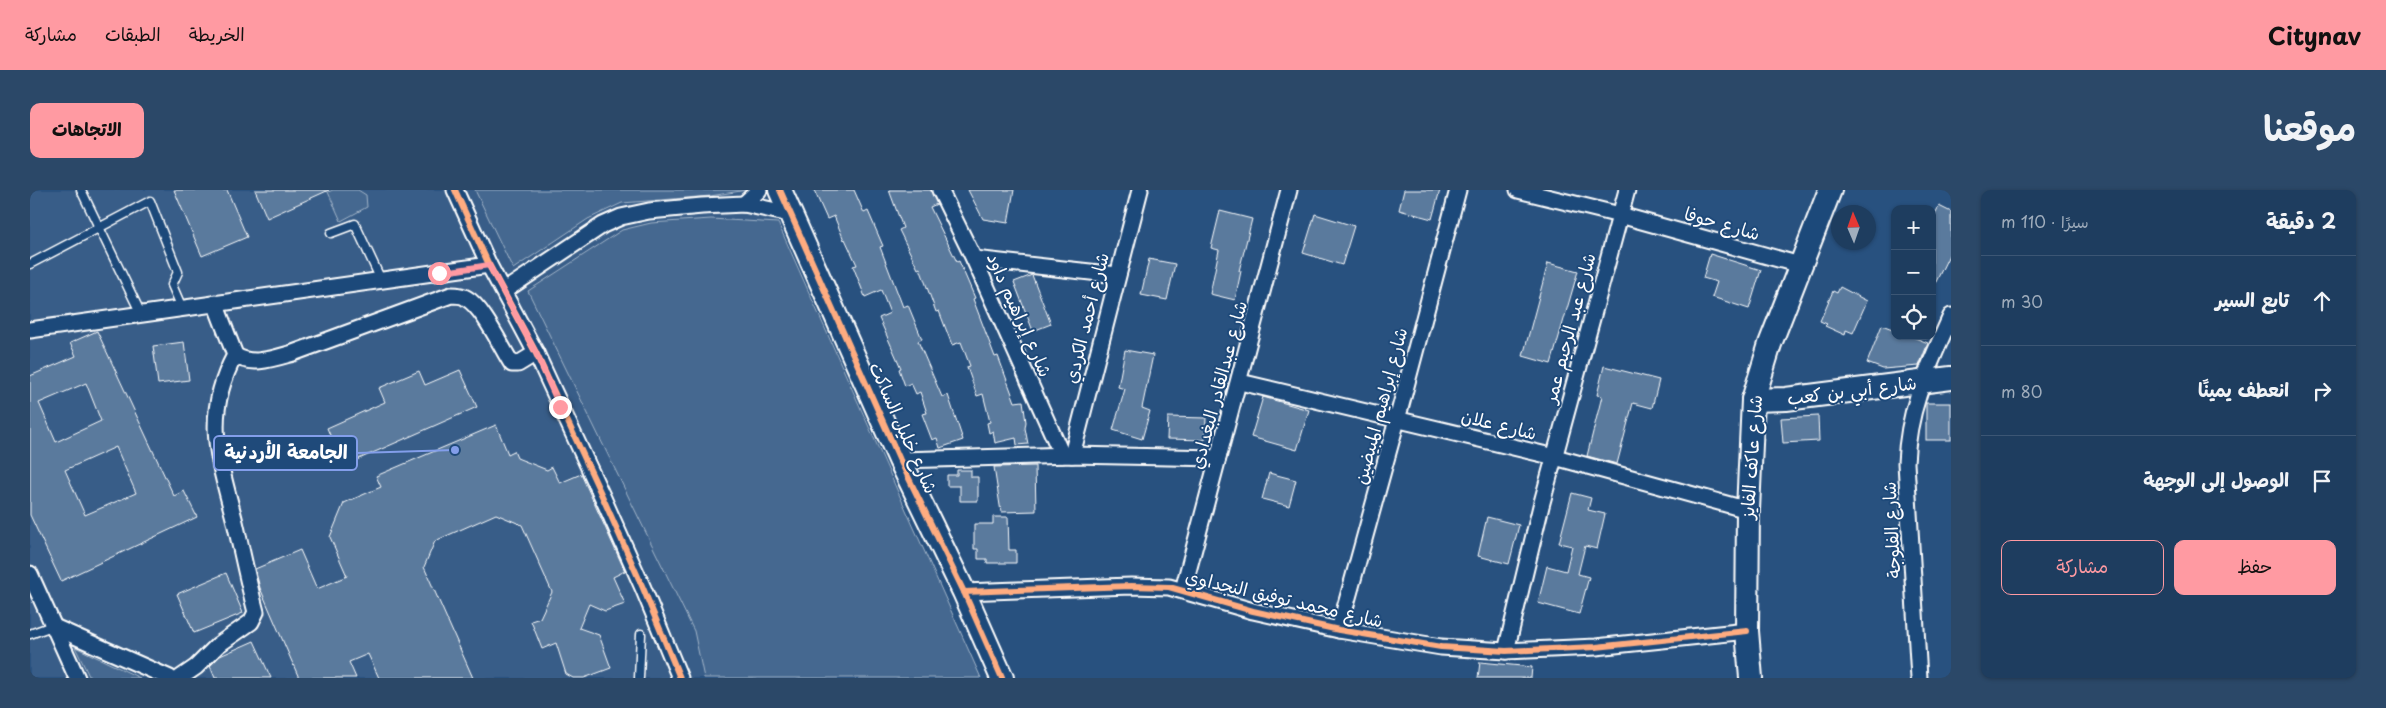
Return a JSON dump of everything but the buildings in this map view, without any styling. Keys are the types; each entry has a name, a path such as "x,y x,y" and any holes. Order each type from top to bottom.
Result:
{"street":[{"path":"456,190 489,265 536,353 628,552 680,678"},
{"path":"744,204 759,190"},
{"name":"شارع خليل الساكت","path":"780,190 900,460 964,592 1002,678"},
{"name":"شارع إبراهيم داود","path":"940,190 1067,455"},
{"name":"شارع أحمد الكردي","path":"1067,455 1140,190"},
{"name":"شارع عبدالقادر البغدادي","path":"1183,590 1290,190"},
{"name":"شارع إبراهيم المبيضين","path":"1339,630 1458,190"},
{"name":"شارع حوفا","path":"1518,190 1620,215 1800,265"},
{"name":"شارع عبد الرحيم عمر","path":"1506,651 1541,506 1627,190"},
{"name":"شارع عاكف الفايز","path":"1750,678 1747,631 1748,510 1753,400 1770,344 1830,190"},
{"path":"504,291 603,225 621,217 668,209 744,204 790,214"},
{"path":"974,259 1117,275"},
{"path":"30,330 489,265"},
{"path":"215,303 235,355 248,361 281,357 451,295 467,298 472,303 482,315 512,364 518,364 536,353"},
{"name":"شارع الفلوجة","path":"1919,678 1906,462 1907,436 1914,403 1921,382 1951,316"},
{"path":"180,678 218,645 251,622 256,612 216,447 217,404 225,377 235,355"},
{"name":"شارع أبي بن كعب","path":"1753,400 1786,399 1951,378"},
{"name":"شارع علان","path":"1240,382 1555,457 1748,510"},
{"path":"900,460 1067,455 1218,458"},
{"path":"30,574 77,678"},
{"name":"شارع محمد توفيق النجداوي","path":"964,592 1131,586 1183,590 1253,611 1339,630 1441,647 1506,651 1596,647 1747,631"},
{"path":"52,626 170,678"}],"lane":[{"path":"81,190 98,229 141,314"},
{"path":"30,264 150,201 178,272 172,285 182,308"},
{"path":"332,233 355,224 382,280"},
{"path":"30,634 52,626"},
{"path":"639,678 641,634"}],"shaded area":[{"path":"30,190 763,190 981,678 30,678"},
{"path":"333,190 358,190 366,195 367,207 341,221 328,192"},
{"path":"475,190 747,190 710,196 622,203 588,219 513,269"},
{"path":"711,219 778,223 981,678 704,678 694,631 528,291 622,230 651,223"},
{"path":"75,647 140,678 90,678"}],"cycle path":[{"path":"455,190 489,265 536,353 603,498 680,678"},
{"path":"780,190 900,460 964,592 1002,678"},
{"path":"964,592 1131,586 1169,587 1253,611 1339,630 1441,647 1506,651 1596,647 1747,631"}],"place":[{"name":"الجامعة الأردنية","path":"455,450"}],"route":[{"path":"439,273 489,265 536,353 560,407"}]}
